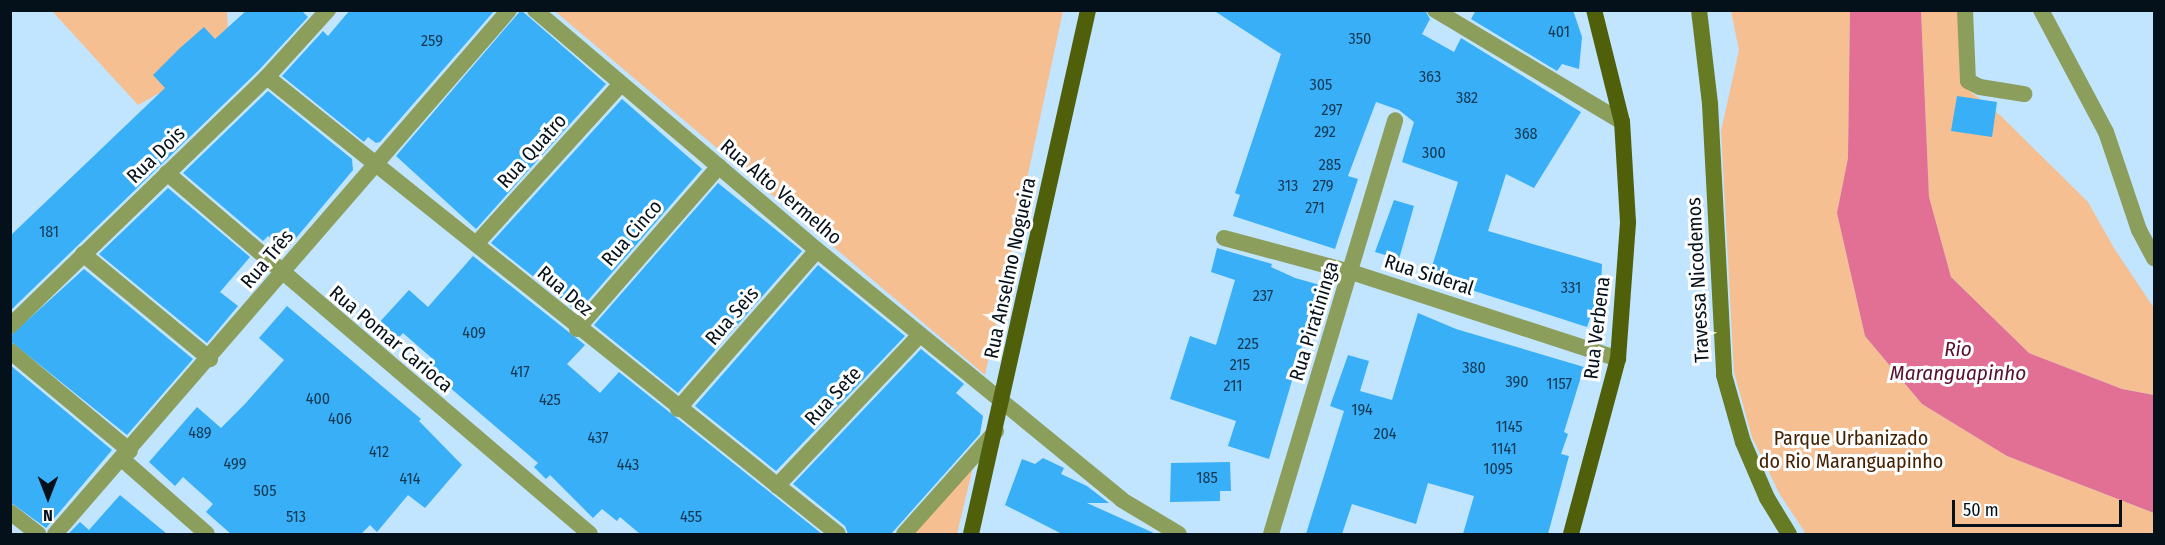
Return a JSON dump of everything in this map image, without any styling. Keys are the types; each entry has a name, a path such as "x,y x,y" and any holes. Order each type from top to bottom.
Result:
{"main road":[{"name":"Rua Anselmo Nogueira","path":"971,534 997,430 1088,10"},
{"name":"Rua Verbena","path":"1571,534 1618,359 1628,222 1622,122 1594,10"},
{"name":"Travessa Nicodemos","path":"1699,10 1710,104 1724,375 1732,413 1751,461 1767,498 1789,534"}],"street":[{"name":"Rua Três","path":"55,534 210,359 376,161 510,10"},
{"name":"Rua Alto Vermelho","path":"535,10 620,85 920,335 1140,514 1179,534"},
{"path":"1434,10 1622,122"},
{"path":"1965,10 1968,81 1980,87 2024,94"},
{"path":"2041,10 2106,132 2139,230 2154,258"},
{"name":"Rua Dois","path":"10,326 267,77 323,12"},
{"name":"Rua Dez","path":"267,77 376,161 577,329 838,534"},
{"name":"Rua Quatro","path":"476,244 620,85"},
{"name":"Rua Piratininga","path":"1271,534 1395,120"},
{"name":"Rua Cinco","path":"577,329 719,166"},
{"name":"Rua Pomar Carioca","path":"167,173 282,274 590,534"},
{"name":"Rua Sideral","path":"1224,238 1351,272 1618,359"},
{"name":"Rua Seis","path":"678,409 817,250"},
{"path":"83,254 210,359"},
{"name":"Rua Sete","path":"777,486 920,335"},
{"path":"10,351 126,455 207,534"},
{"path":"904,534 997,430"},
{"path":"10,512 38,534"}],"green space":[{"path":"52,11 227,11 228,28 165,90 138,105"},
{"path":"555,11 1063,11 985,375 570,24"},
{"name":"Parque Urbanizado do Rio Maranguapinho","path":"1731,11 1850,11 1848,158 1837,213 1865,336 1922,404 2007,456 2154,513 2154,534 1806,534 1779,493 1752,437 1734,372 1721,131 1739,50"},
{"path":"1921,11 1958,11 1960,83 2002,117 2088,202 2114,248 2154,308 2154,395 2122,389 2029,353 1951,277 1929,197"},
{"path":"973,467 957,534 910,534"}],"water":[{"name":"Rio Maranguapinho","path":"1850,11 1921,11 1929,197 1951,277 2029,353 2122,389 2154,395 2154,513 2007,456 1922,404 1865,336 1837,213 1848,158"}],"building":[{"path":"247,10 301,10 308,17 259,70 10,311 10,236 165,88 153,75 180,48 204,27 215,39"},
{"path":"350,10 495,10 380,142 376,143 368,137 364,142 282,76 323,31 328,36"},
{"path":"521,10 606,84 476,229 396,156"},
{"path":"1213,10 1425,10 1430,19 1422,34 1454,52 1461,38 1581,112 1534,188 1506,174 1488,231 1602,264 1601,286 1587,327 1440,280 1441,276 1430,273 1458,182 1402,162 1414,122 1399,110 1376,102 1348,176 1358,179 1335,249 1233,216 1240,195 1235,193 1281,54"},
{"path":"1476,10 1573,10 1582,37 1579,69 1562,64 1557,71 1471,19"},
{"path":"268,91 352,159 353,170 286,250 268,236 263,241 183,173"},
{"path":"1957,96 1997,102 1992,137 1951,131"},
{"path":"622,99 702,169 578,312 491,243"},
{"path":"718,183 802,251 678,393 594,325"},
{"path":"168,188 250,257 220,292 238,306 207,343 99,254"},
{"path":"1394,200 1414,206 1399,259 1375,252"},
{"path":"1217,248 1272,264 1271,267 1295,278 1320,285 1269,459 1228,446 1236,421 1170,399 1190,336 1216,345 1235,280 1211,272"},
{"path":"473,256 585,345 567,364 600,393 619,372 822,534 640,534 620,517 617,521 602,509 593,518 550,475 546,479 534,467 538,463 427,368 434,360 403,333 395,342 376,326 409,290 428,307"},
{"path":"818,265 905,336 776,471 695,406"},
{"path":"84,269 193,359 127,435 10,341 10,336"},
{"path":"287,306 421,419 419,421 462,465 425,508 408,495 377,532 370,525 361,534 231,534 206,512 213,504 183,477 175,486 149,462 197,407 221,428 284,360 259,338"},
{"path":"1418,313 1456,329 1584,367 1564,432 1568,434 1561,454 1569,456 1548,534 1463,534 1474,496 1428,483 1416,524 1352,504 1342,534 1306,534 1344,411 1330,406 1348,355 1369,361 1360,391 1392,400"},
{"path":"921,349 964,384 956,393 983,416 980,434 891,534 848,534 845,526 793,484"},
{"path":"10,365 112,450 46,528 10,502"},
{"path":"1043,458 1064,468 1061,474 1087,486 1109,503 1087,503 1156,534 1062,534 1005,505 1022,459 1035,464"},
{"path":"1230,462 1231,491 1220,491 1220,501 1170,502 1171,463"},
{"path":"120,495 167,534 68,534 80,522 89,530"}]}
